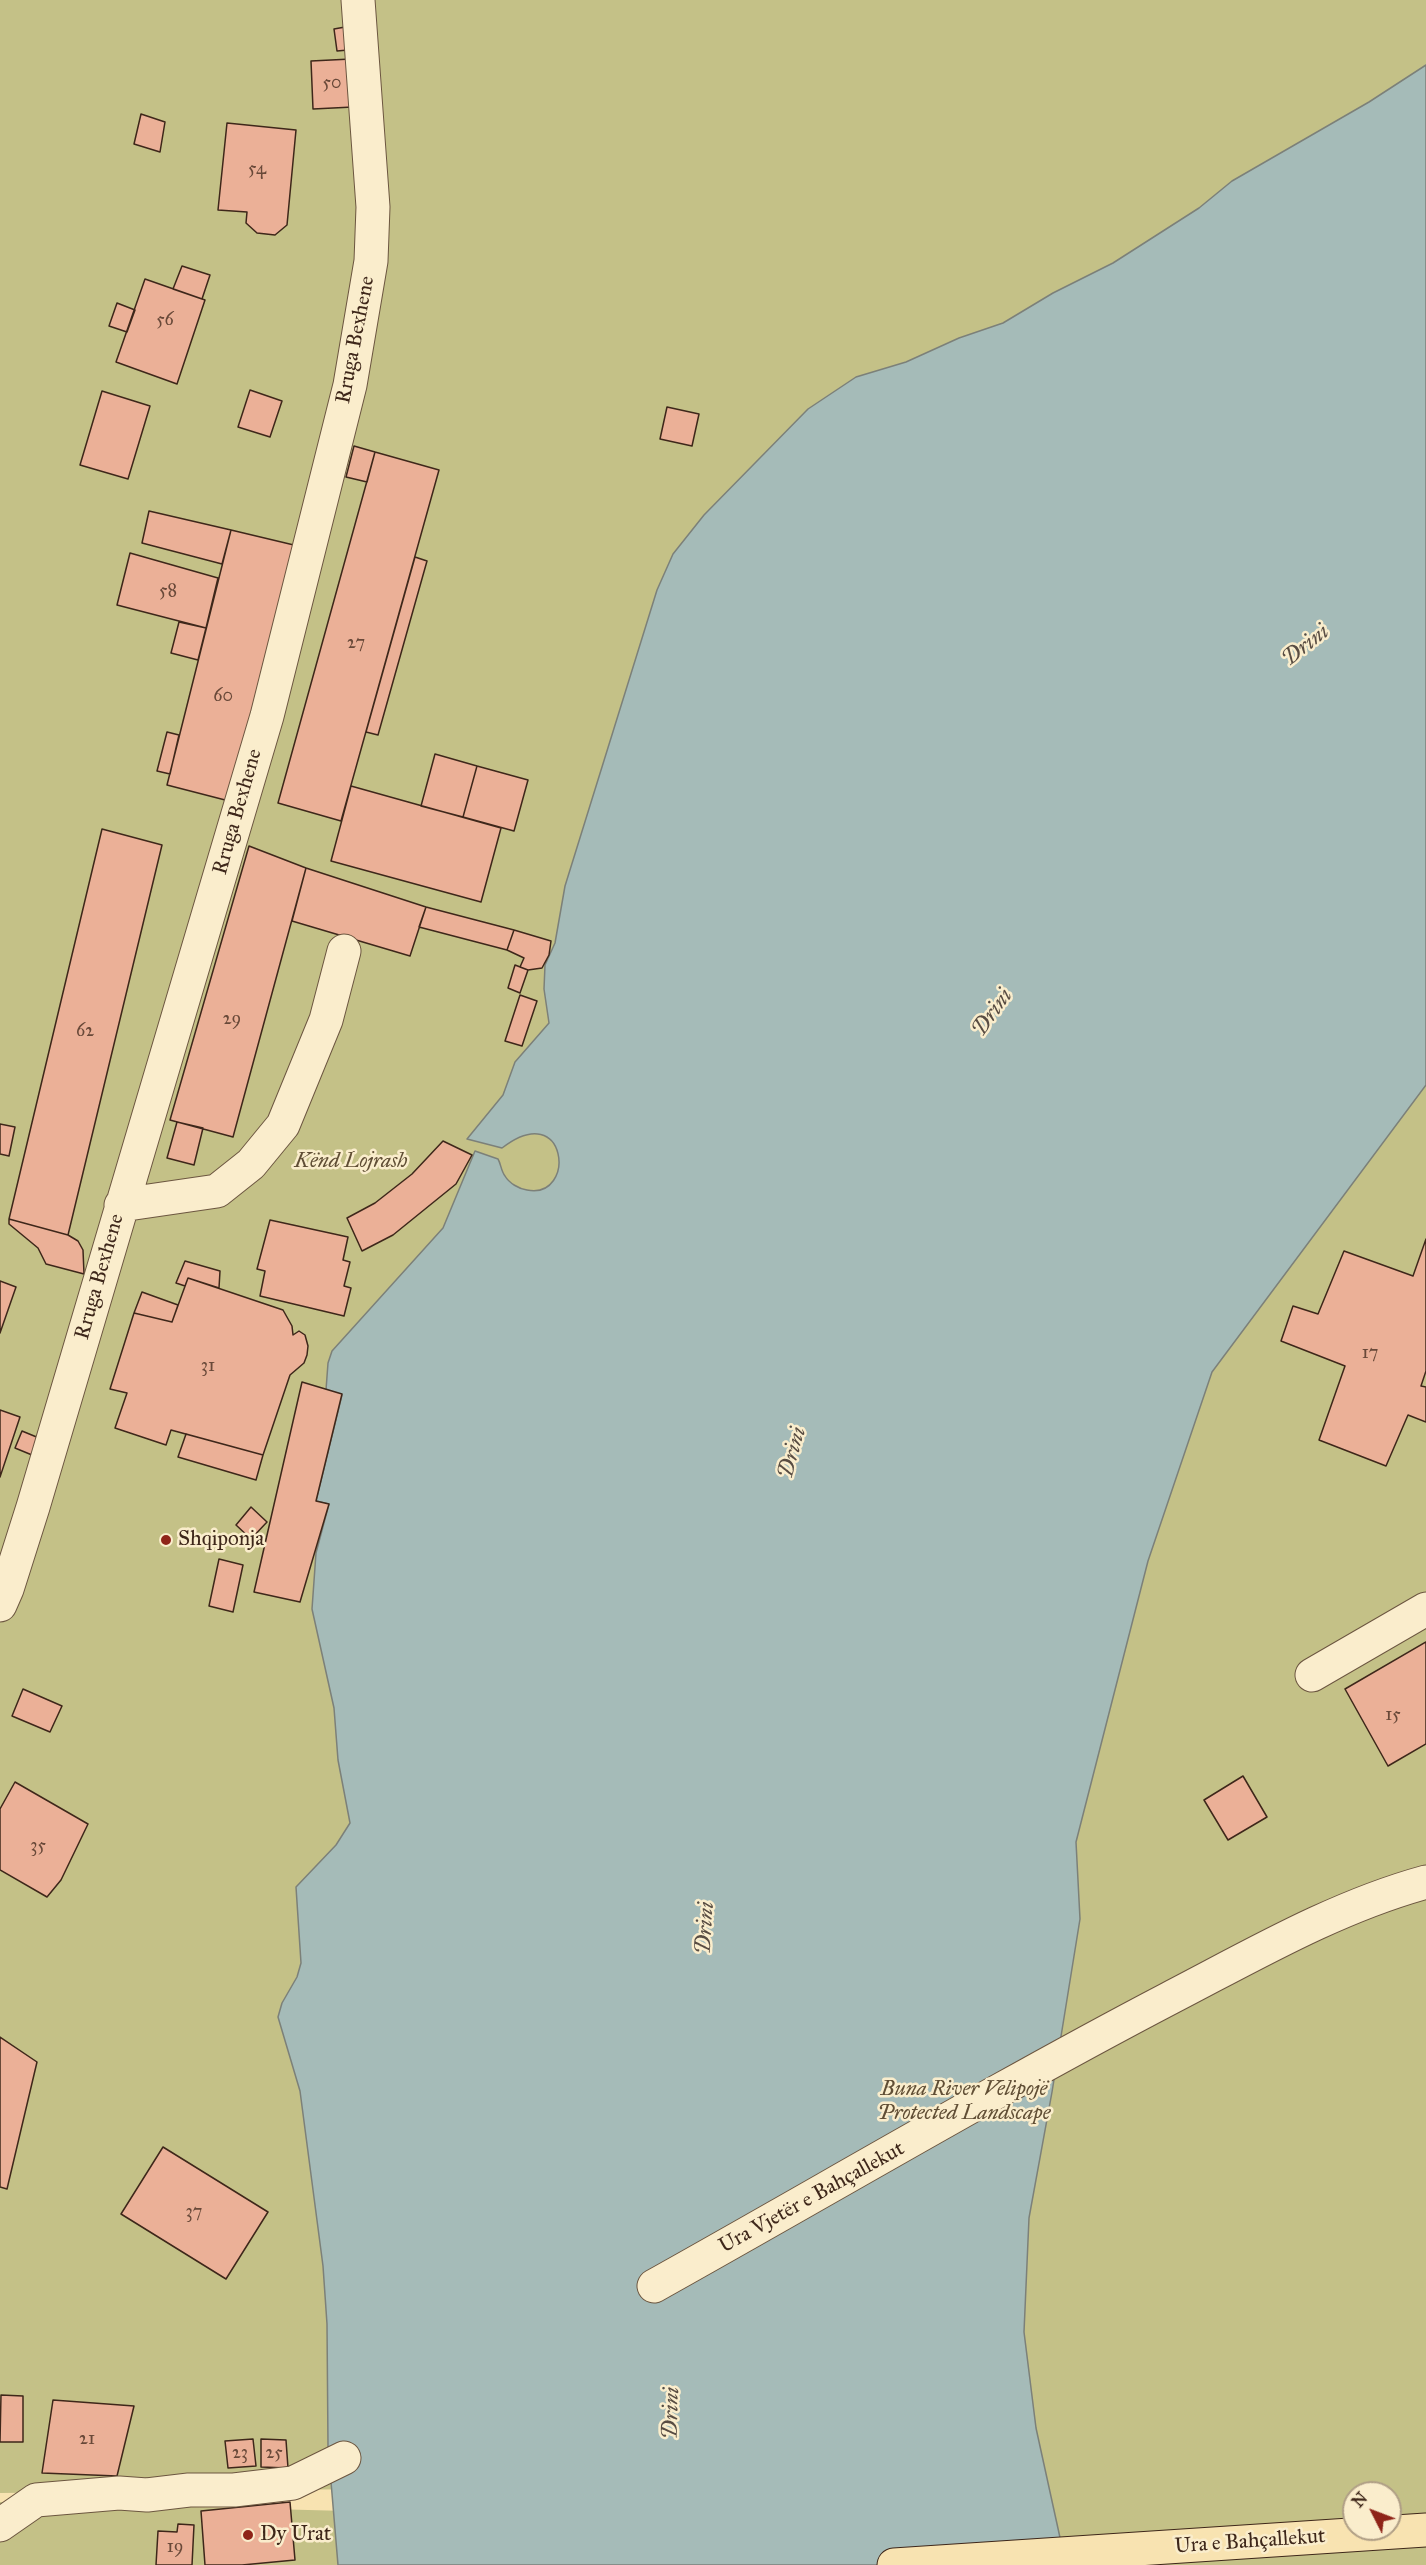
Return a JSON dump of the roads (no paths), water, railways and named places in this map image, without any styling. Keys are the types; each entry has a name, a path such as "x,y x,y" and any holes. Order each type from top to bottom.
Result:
{"main road":[{"name":"Ura e Bahçallekut","path":"894,2565 1426,2530"}],"street":[{"name":"Rruga Bexhene","path":"0,1605 8,1589 33,1507 267,716 352,374 371,261 373,207 358,0"},
{"path":"121,1206 217,1191 251,1164 283,1125 326,1020 344,951"},
{"path":"1312,1675 1426,1609"},
{"name":"Ura Vjetër e Bahçallekut","path":"654,2286 1126,2021 1328,1916 1426,1882"},
{"path":"0,2524 36,2500 119,2493 147,2495 189,2490 234,2490 293,2483 344,2458"}],"water":[{"name":"Buna River Velipojë Protected Landscape","path":"1426,65 1426,1085 1212,1372 1148,1561 1076,1842 1080,1919 1029,2218 1024,2332 1036,2428 1066,2565 338,2565 328,2446 327,2324 323,2266 300,2091 278,2017 282,2003 297,1977 301,1963 296,1887 336,1845 350,1823 338,1760 334,1708 312,1609 316,1553 329,1504 316,1501 342,1395 326,1390 328,1363 332,1351 443,1228 475,1151 498,1159 507,1179 521,1188 543,1189 553,1180 558,1168 558,1154 552,1142 541,1134 524,1136 502,1148 467,1139 503,1095 515,1062 549,1023 544,989 545,965 555,943 565,886 657,590 673,554 704,515 808,409 856,377 906,362 959,338 1003,323 1053,293 1113,263 1199,208 1232,181 1369,102"}],"place":[{"name":"Shqiponja","path":"166,1540"},
{"name":"Dy Urat","path":"248,2535"}],"water label":[{"name":"Drini","path":"1306,646"},
{"name":"Drini","path":"993,1013"},
{"name":"Drini","path":"793,1453"},
{"name":"Drini","path":"706,1928"},
{"name":"Drini","path":"672,2413"}],"park label":[{"name":"Kënd Lojrash","path":"351,1162"}]}
